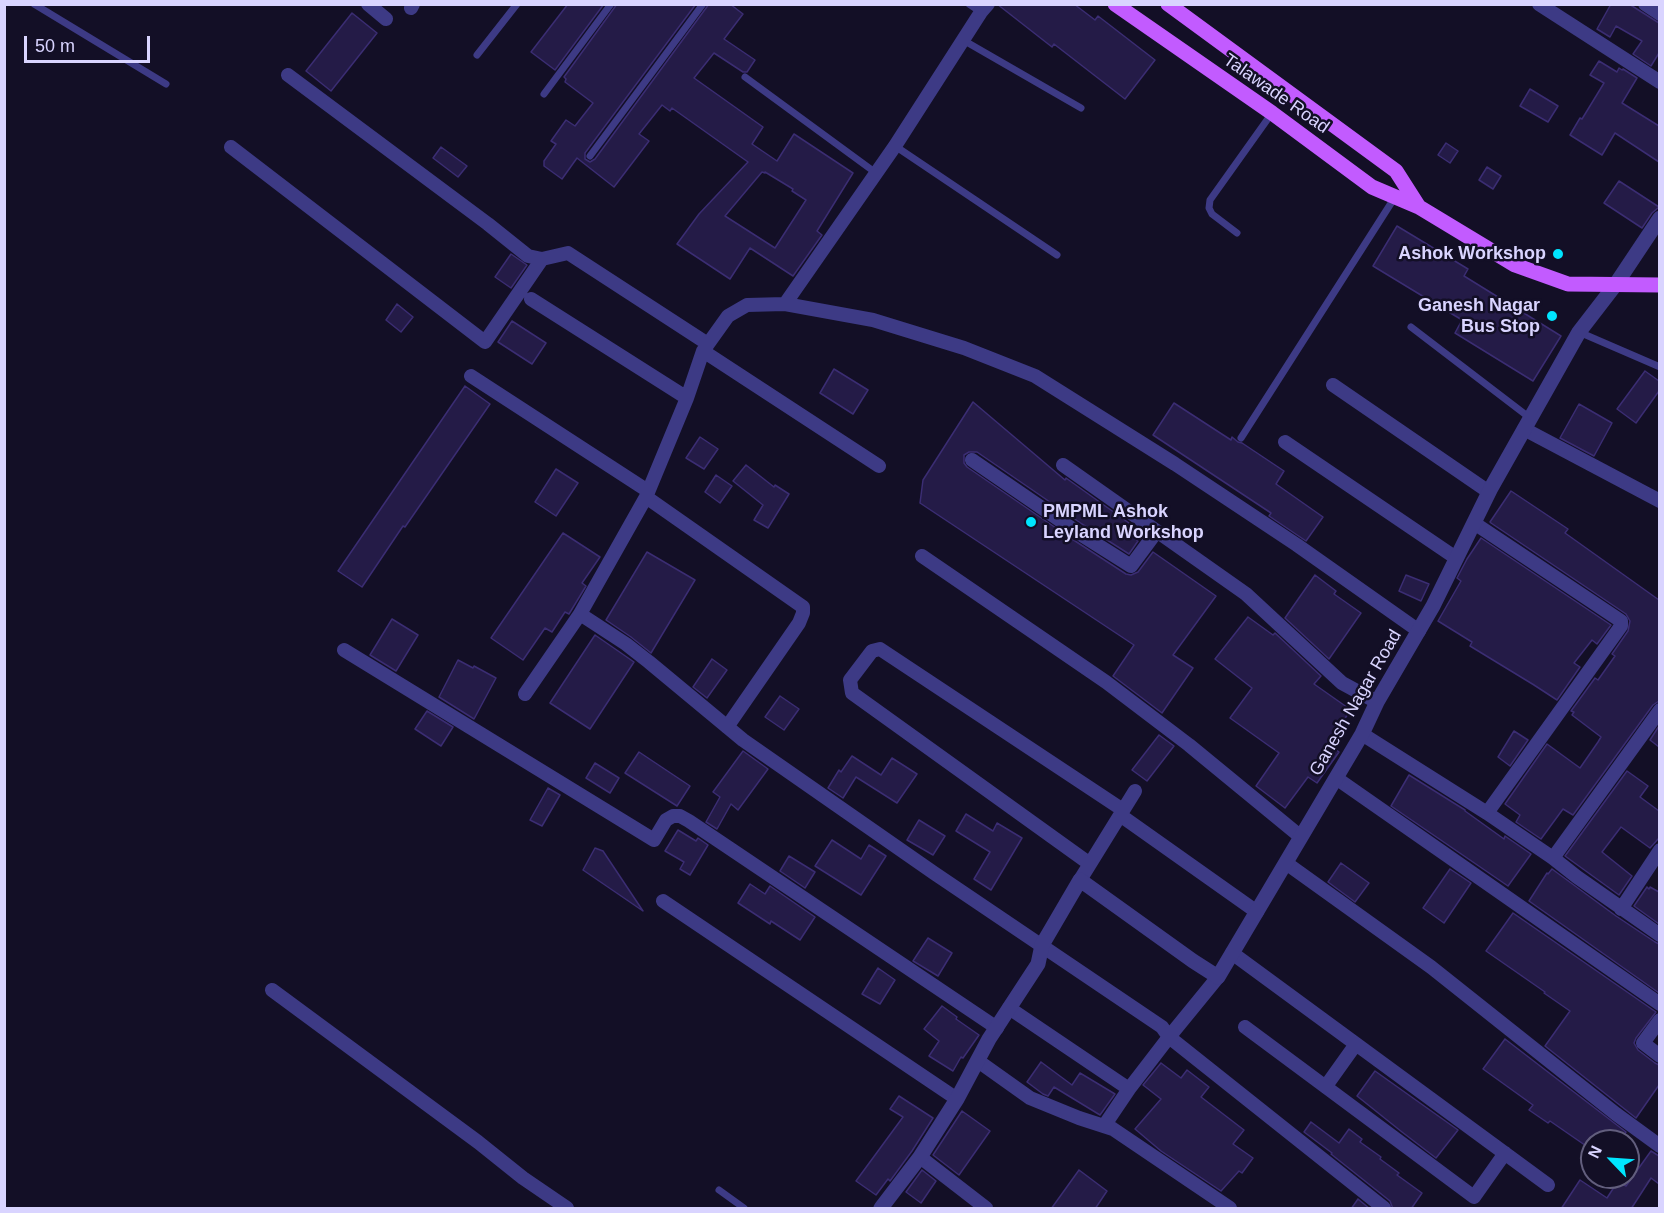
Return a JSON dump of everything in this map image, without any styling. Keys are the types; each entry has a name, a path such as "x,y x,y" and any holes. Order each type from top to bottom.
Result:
{"main road":[{"name":"Talawade Road","path":"1115,4 1272,113 1372,187 1419,207 1515,265 1568,284 1659,285"},
{"name":"Talawade Road","path":"1168,4 1396,171 1419,207"}],"street":[{"path":"368,4 386,19"},
{"path":"1539,4 1659,82"},
{"path":"1645,4 1659,14"},
{"path":"785,304 895,146 963,40 979,7"},
{"path":"288,75 528,256 542,259 568,253 879,466"},
{"path":"231,147 485,342 542,259"},
{"name":"Ganesh Nagar Road","path":"1104,1126 1129,1089 1218,977 1362,734 1377,702 1419,631 1489,492 1579,332 1616,284 1659,218"},
{"path":"531,299 687,398"},
{"path":"525,694 580,614 647,494 706,348 728,316 747,305 785,304 873,320 964,348 1035,376 1175,464 1297,545 1419,631"},
{"path":"471,376 647,494 803,607 799,623 727,727"},
{"path":"1333,385 1489,492"},
{"path":"1527,424 1659,501"},
{"path":"1285,442 1456,558"},
{"path":"972,460 1131,566 1157,531"},
{"path":"1063,465 1246,594 1342,683 1377,702"},
{"path":"1474,523 1621,621 1622,626 1487,813"},
{"path":"922,556 1106,682 1189,745 1301,837"},
{"path":"580,614 649,662 743,740 915,860 1162,1027 1169,1037 1384,1209"},
{"path":"344,650 654,840 666,820 673,816 680,816 690,821 997,1028"},
{"path":"1090,864 852,693 850,680 872,651 880,650 1122,812 1257,912"},
{"path":"1553,858 1659,711"},
{"path":"1362,734 1487,813 1659,935"},
{"path":"1336,778 1659,1004"},
{"path":"881,1209 920,1157 957,1099 997,1028 1038,964 1042,945 1135,791"},
{"path":"1621,909 1659,850"},
{"path":"1286,863 1431,967 1659,1146"},
{"path":"1080,880 1218,977"},
{"path":"663,901 957,1099"},
{"path":"1232,953 1548,1185"},
{"path":"272,990 567,1209"},
{"path":"1010,1008 1129,1089"},
{"path":"1659,1020 1643,1043 1659,1056"},
{"path":"1245,1027 1474,1197 1505,1153"},
{"path":"1326,1086 1356,1044"},
{"path":"978,1061 1029,1098 1104,1126 1125,1137 1230,1209"},
{"path":"920,1157 986,1209"}],"lane":[{"path":"34,4 166,84"},
{"path":"477,55 517,4"},
{"path":"544,94 611,4"},
{"path":"590,156 703,4"},
{"path":"963,40 1081,108"},
{"path":"745,78 877,173"},
{"path":"1238,233 1212,214 1209,208 1210,200 1272,113"},
{"path":"895,146 1057,255"},
{"path":"1241,438 1395,197"},
{"path":"1411,327 1527,424"},
{"path":"1579,332 1659,367"},
{"path":"719,1190 744,1209"}],"building":[{"path":"568,4 604,4 555,70 531,52"},
{"path":"617,4 696,4 585,153 585,159 590,162 595,159 709,4 730,4 743,14 724,39 755,60 747,72 743,72 714,53 694,78 763,127 752,144 777,161 794,134 853,173 817,231 822,235 793,276 750,248 730,279 677,244 699,214 748,162 672,108 670,111 662,105 639,134 649,141 614,187 577,158 562,179 544,166 544,161 556,144 551,141 566,120 575,126 593,103 565,82 564,77","holes":["762,172 793,189 792,191 806,200 775,248 725,216"]},
{"path":"997,4 1074,4 1095,20 1098,16 1155,60 1125,99 1054,44 1052,47"},
{"path":"1611,4 1629,4 1659,23 1659,53 1651,66 1633,54 1642,41 1616,26 1610,37 1597,29"},
{"path":"352,13 377,33 331,91 306,71"},
{"path":"1599,61 1617,72 1619,68 1623,69 1637,78 1622,103 1659,126 1659,162 1615,133 1602,155 1570,135 1604,83 1590,75"},
{"path":"1530,89 1558,106 1548,122 1520,106"},
{"path":"1446,143 1458,151 1450,163 1438,155"},
{"path":"441,147 467,166 458,177 433,158"},
{"path":"1487,167 1501,176 1493,189 1479,180"},
{"path":"1619,181 1659,207 1642,228 1604,203"},
{"path":"1397,226 1468,269 1464,276 1561,336 1533,381 1455,333 1462,320 1373,266"},
{"path":"511,254 527,265 511,288 495,277"},
{"path":"397,304 413,317 401,332 386,320"},
{"path":"512,321 546,343 532,364 498,342"},
{"path":"834,369 868,390 853,414 820,393"},
{"path":"1645,371 1659,381 1659,391 1636,423 1617,409"},
{"path":"465,386 490,404 362,587 338,571"},
{"name":"PMPML Ashok Leyland Workshop","path":"973,402 1065,480 1066,478 1129,523 1124,530 1138,541 1129,554 977,452 964,455 964,463 967,467 1126,574 1131,575 1138,572 1153,552 1216,596 1173,655 1193,668 1162,713 1113,676 1134,645 920,503 923,480"},
{"path":"1174,403 1284,471 1276,484 1323,517 1306,541 1269,516 1271,513 1153,435"},
{"path":"1579,404 1612,423 1594,456 1560,438"},
{"path":"700,437 718,449 704,469 686,458"},
{"path":"746,465 774,487 775,485 789,494 768,528 754,520 763,505 733,481"},
{"path":"556,469 578,483 556,516 535,502"},
{"path":"716,475 732,486 720,503 705,492"},
{"path":"1511,491 1568,529 1565,533 1659,600 1659,701 1653,705 1573,815 1563,809 1541,839 1516,822 1520,815 1505,804 1547,744 1580,768 1598,742 1601,737 1572,715 1574,712 1571,711 1595,678 1598,680 1615,656 1612,654 1628,631 1630,621 1626,614 1490,522"},
{"path":"563,533 600,557 582,583 586,586 569,614 565,612 552,632 545,628 523,660 491,638"},
{"path":"1481,538 1611,625 1597,644 1592,640 1574,663 1580,667 1557,700 1470,646 1472,642 1438,621 1461,581 1457,578"},
{"path":"647,552 695,580 651,653 606,620"},
{"path":"1315,575 1336,591 1334,594 1361,613 1329,659 1285,618"},
{"path":"1406,575 1429,584 1421,601 1399,591"},
{"path":"1248,617 1273,635 1275,633 1321,676 1314,684 1351,710 1327,743 1339,752 1317,783 1308,777 1285,808 1256,786 1279,753 1230,718 1252,688 1215,659"},
{"path":"392,619 418,635 396,671 370,655"},
{"path":"595,635 634,662 590,729 550,703"},
{"path":"712,659 727,670 707,698 693,687"},
{"path":"458,660 496,678 474,719 439,697"},
{"path":"780,696 799,709 784,730 765,717"},
{"path":"427,711 453,727 441,746 415,729"},
{"path":"1659,726 1659,747 1650,740"},
{"path":"1514,731 1528,740 1510,766 1498,757"},
{"path":"1159,735 1174,746 1147,781 1132,770"},
{"path":"743,751 768,769 738,810 731,804 717,829 706,822 720,797 713,792"},
{"path":"639,752 690,786 677,806 625,773"},
{"path":"852,756 881,775 892,758 917,774 897,803 856,777 843,798 828,788 839,770 841,772"},
{"path":"595,763 619,778 610,793 586,778"},
{"path":"1627,771 1648,786 1640,797 1659,811 1659,838 1650,848 1621,827 1602,852 1632,876 1619,895 1565,856"},
{"path":"1409,775 1465,810 1504,839 1505,836 1531,854 1508,886 1391,806"},
{"path":"548,788 560,795 542,826 530,820"},
{"path":"966,814 993,831 997,823 1022,838 991,890 974,879 990,852 956,831"},
{"path":"919,820 945,836 933,855 907,840"},
{"path":"678,830 708,845 690,875 680,869 684,862 665,851"},
{"path":"832,840 861,859 869,845 886,856 861,895 815,866"},
{"path":"595,848 603,851 643,911 583,870"},
{"path":"789,856 815,872 805,888 780,871"},
{"path":"1341,863 1369,883 1355,902 1328,882"},
{"path":"1450,869 1471,883 1444,923 1423,908"},
{"path":"1552,869 1659,944 1659,993 1529,901"},
{"path":"750,884 765,894 770,886 815,917 800,940 738,903"},
{"path":"1647,887 1659,892 1659,924 1634,906"},
{"path":"1513,913 1656,1012 1634,1043 1638,1050 1659,1065 1659,1085 1636,1118 1545,1046 1570,1011 1486,951"},
{"path":"928,938 952,953 938,976 913,961"},
{"path":"878,968 895,980 880,1004 862,994"},
{"path":"942,1006 979,1035 953,1071 929,1056 939,1041 924,1029"},
{"path":"1505,1039 1622,1129 1580,1129 1580,1142 1529,1110 1533,1105 1483,1069"},
{"path":"1041,1062 1072,1085 1080,1073 1115,1094 1100,1115 1054,1087 1048,1096 1043,1094 1027,1082"},
{"path":"1161,1063 1181,1078 1187,1070 1209,1087 1201,1097 1244,1130 1233,1144 1253,1158 1242,1173 1239,1171 1221,1191 1161,1151 1135,1129 1161,1099 1143,1085"},
{"path":"1375,1071 1458,1130 1436,1158 1357,1096"},
{"path":"899,1096 933,1118 890,1181 888,1179 876,1195 856,1181 903,1117 890,1109"},
{"path":"962,1111 990,1131 959,1175 933,1155"},
{"path":"1311,1122 1339,1143 1349,1129 1362,1139 1360,1142 1399,1173 1397,1175 1422,1193 1411,1209 1393,1209 1390,1201 1304,1132"},
{"path":"1651,1151 1659,1156 1659,1184 1651,1178 1631,1209 1561,1209 1580,1180 1580,1189 1594,1189 1607,1198 1613,1189 1640,1189 1640,1166"},
{"path":"922,1170 936,1181 921,1203 906,1192"},
{"path":"1079,1170 1107,1191 1095,1209 1051,1209"},
{"path":"1358,1199 1370,1209 1351,1209"}],"place":[{"name":"Ashok Workshop","path":"1558,254"},
{"name":"Ganesh Nagar Bus Stop","path":"1552,316"},
{"name":"PMPML Ashok Leyland Workshop","path":"1031,522"}]}
